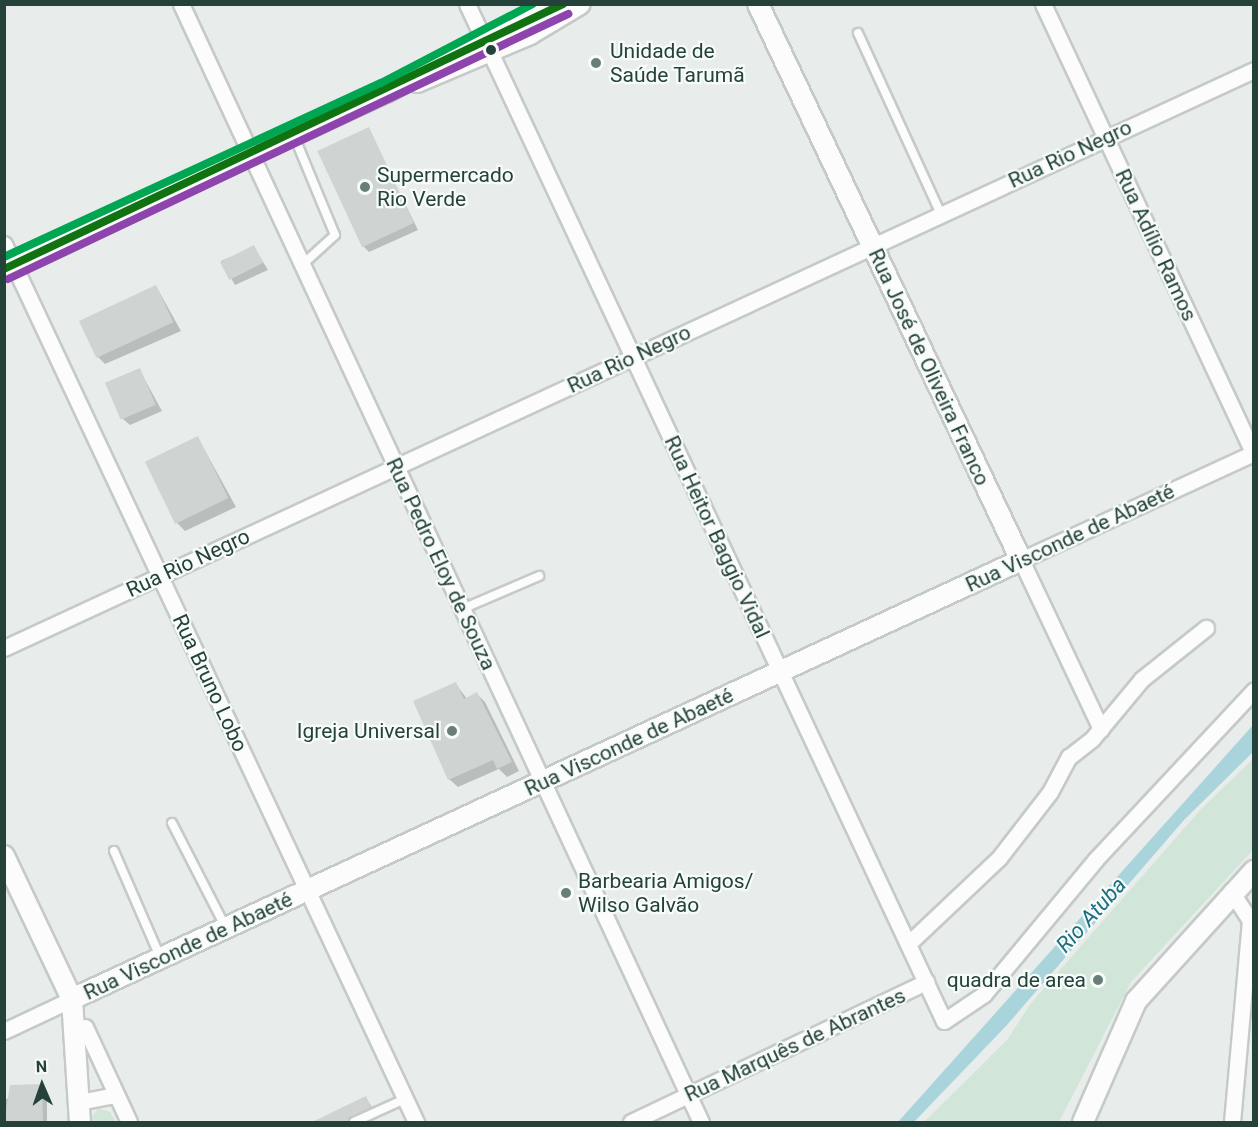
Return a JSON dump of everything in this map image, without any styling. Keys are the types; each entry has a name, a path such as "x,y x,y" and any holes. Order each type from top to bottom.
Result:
{"street":[{"name":"Rua Pedro Eloy de Souza","path":"181,4 701,1122"},
{"name":"Rua Heitor Baggio Vidal","path":"467,4 944,1021 984,994 1096,859 1254,690"},
{"path":"487,45 564,4"},
{"path":"9,266 580,4"},
{"name":"Rua José de Oliveira Franco","path":"758,4 1101,729"},
{"name":"Rua Adílio Ramos","path":"1043,4 1253,453"},
{"name":"Rua Rio Negro","path":"4,648 1254,70"},
{"name":"Rua Bruno Lobo","path":"4,244 9,266 160,576 416,1122"},
{"name":"Rua Visconde de Abaeté","path":"4,1030 1253,453"},
{"path":"908,944 979,881 1050,792 1064,762 1101,729 1142,679 1206,628"},
{"path":"4,856 72,999 80,1122"},
{"path":"1083,1122 1136,1001 1231,891 1254,871"},
{"path":"1231,891 1252,920 1232,1122"},
{"name":"Rua Marquês de Abrantes","path":"631,1122 926,982"},
{"path":"85,1028 129,1122"},
{"path":"79,1102 116,1095"}],"lane":[{"path":"858,33 941,214"},
{"path":"294,134 335,235 302,266"},
{"path":"462,609 539,576"},
{"path":"172,823 226,928"},
{"path":"114,851 160,958"},
{"path":"354,1122 405,1099"}],"green space":[{"path":"1253,759 1253,850 1131,982 1059,1122 924,1122 1007,1040 1031,1003 1201,809"},
{"path":"98,1108 110,1112 116,1122 89,1122"}],"water":[{"name":"Rio Atuba","path":"1253,725 1253,752 1184,820 1007,1025 914,1122 898,1122"}],"building":[{"name":"Supermercado Rio Verde","path":"369,127 414,223 362,247 317,151"},
{"path":"254,245 263,263 229,280 220,262"},
{"path":"156,285 173,322 96,358 79,321"},
{"path":"140,368 156,405 121,420 105,383"},
{"path":"198,436 228,498 175,524 145,462"},
{"name":"Igreja Universal","path":"456,682 464,699 477,692 512,762 497,769 493,760 448,780 413,701"},
{"path":"42,1084 43,1122 4,1122 10,1085"},
{"path":"366,1096 371,1108 348,1122 312,1122"}],"transit line":[{"path":"4,257 381,83 533,4"},
{"path":"4,269 563,4"},
{"path":"8,279 568,14"}],"place":[{"name":"Unidade de Saúde Tarumã","path":"596,63"},
{"name":"Supermercado Rio Verde","path":"365,187"},
{"name":"Igreja Universal","path":"452,731"},
{"name":"Barbearia Amigos/ Wilso Galvão","path":"566,893"},
{"name":"quadra de area","path":"1098,980"}]}
